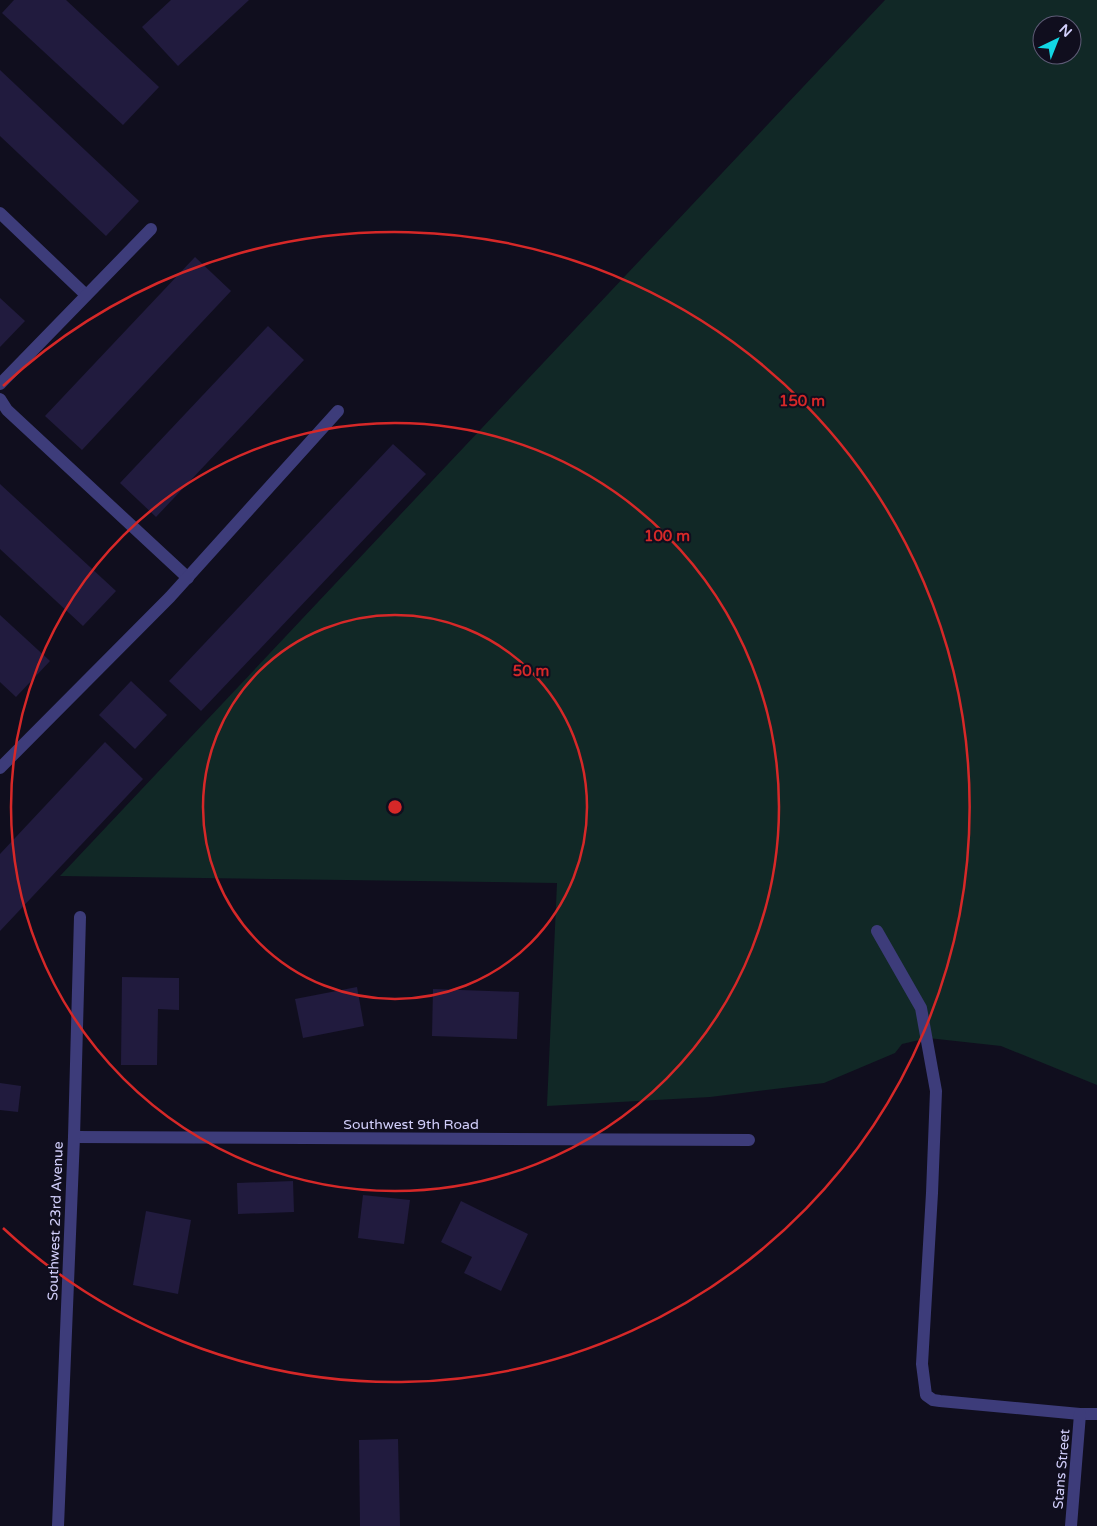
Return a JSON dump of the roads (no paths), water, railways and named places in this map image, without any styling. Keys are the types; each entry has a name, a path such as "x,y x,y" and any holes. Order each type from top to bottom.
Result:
{"street":[{"path":"0,213 86,295"},
{"path":"0,384 151,229"},
{"path":"0,399 7,410 188,578"},
{"path":"2,762 188,578 338,411"},
{"name":"Southwest 23rd Avenue","path":"58,1526 74,1137 80,917"},
{"path":"877,931 921,1008 936,1091 922,1364 926,1395 933,1400 940,1401 1097,1414"},
{"name":"Southwest 9th Road","path":"74,1137 749,1140"},
{"name":"Stans Street","path":"1071,1526 1080,1414"}]}
